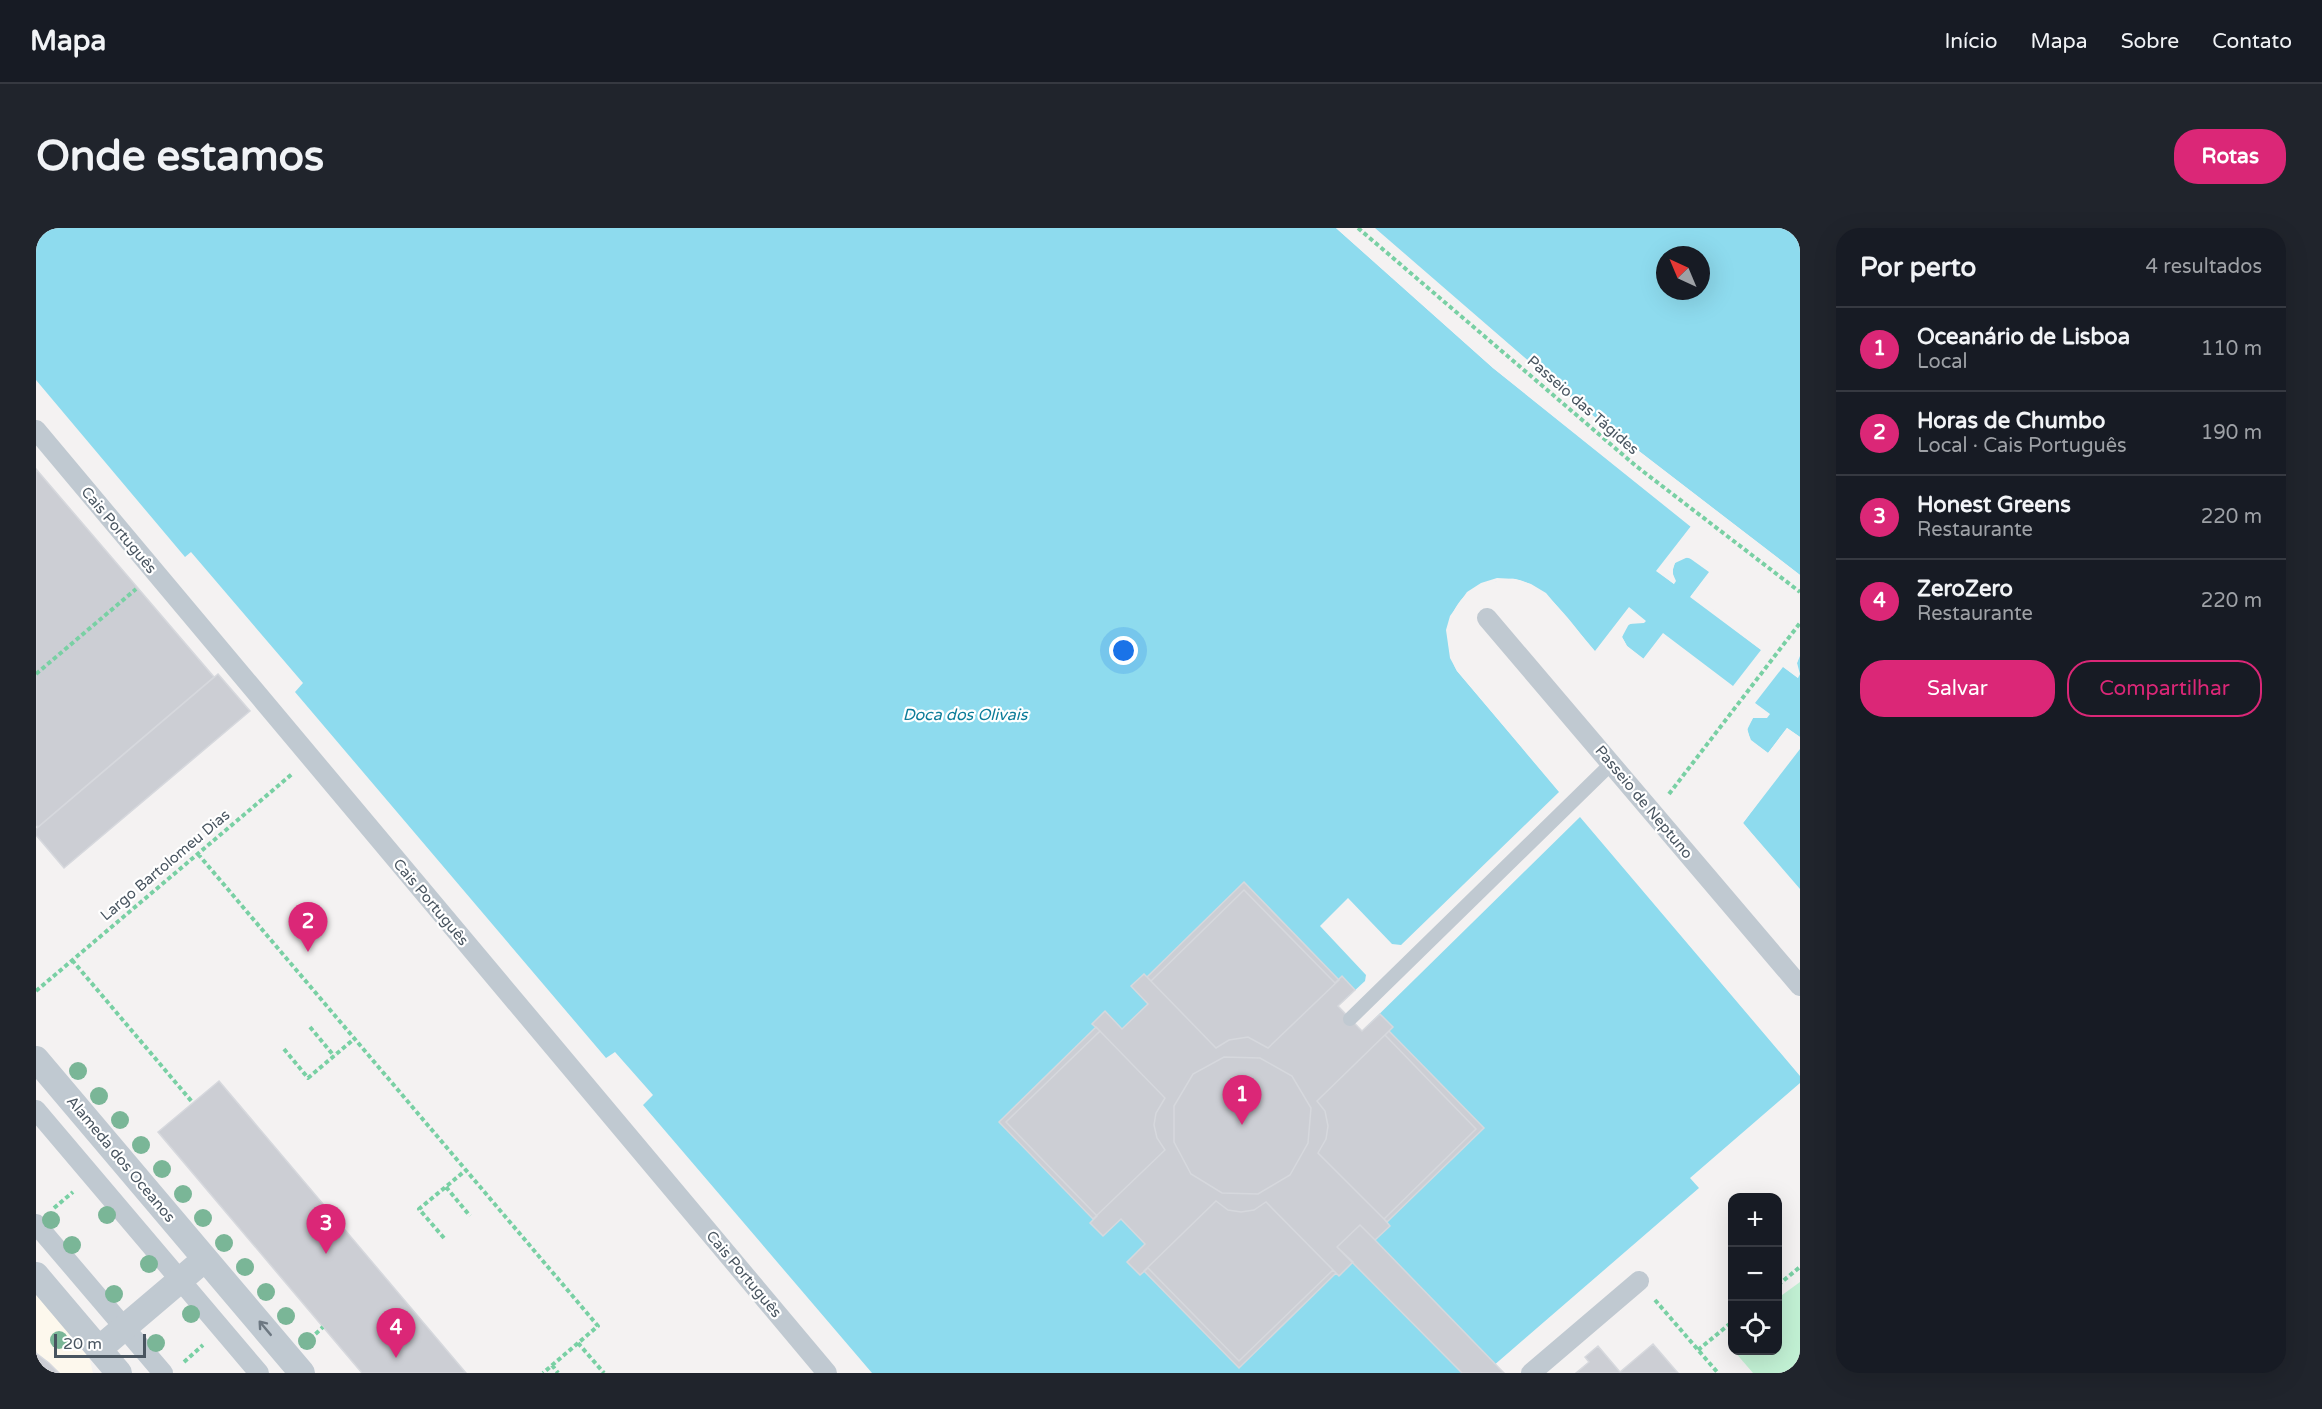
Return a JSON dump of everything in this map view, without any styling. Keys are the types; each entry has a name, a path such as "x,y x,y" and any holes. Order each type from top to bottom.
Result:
{"street":[{"name":"Cais Português","path":"36,430 827,1373"},
{"name":"Passeio de Neptuno","path":"1487,618 1800,986"},
{"name":"Alameda dos Oceanos","path":"36,1059 302,1373"},
{"path":"36,1110 259,1373"},
{"path":"43,1218 124,1328 171,1369"},
{"path":"99,1349 205,1259"},
{"path":"36,1275 120,1373"},
{"path":"1531,1373 1639,1281"}],"lane":[{"path":"1350,1019 1611,764"}],"path":[{"name":"Passeio das Tágides","path":"1358,228 1636,466 1800,592"},
{"path":"36,674 155,573"},
{"path":"1654,814 1800,623"},
{"name":"Largo Bartolomeu Dias","path":"36,991 310,758"},
{"path":"198,854 598,1326 543,1373"},
{"path":"72,960 193,1103"},
{"path":"310,1027 334,1056"},
{"path":"284,1049 308,1078 355,1039"},
{"path":"444,1238 419,1209 466,1170"},
{"path":"446,1187 470,1216"},
{"path":"43,1218 78,1188"},
{"path":"1782,1282 1800,1267"},
{"path":"1639,1281 1718,1373"},
{"path":"1698,1350 1728,1325"},
{"path":"309,1339 323,1327"},
{"path":"171,1369 208,1341"},
{"path":"578,1343 604,1373"},
{"path":"552,1365 558,1373"}],"shaded area":[{"path":"36,1288 87,1348 93,1373 36,1373"}],"green space":[{"path":"1800,1282 1800,1373 1753,1373 1737,1355 1782,1355 1782,1295"}],"water":[{"name":"Doca dos Olivais","path":"36,228 1336,228 1493,368 1691,527 1657,571 1674,584 1673,568 1676,562 1683,557 1693,559 1710,572 1691,596 1798,678 1797,663 1800,656 1800,737 1787,728 1768,753 1751,740 1747,730 1753,718 1769,714 1663,634 1644,659 1627,646 1622,637 1625,627 1634,622 1644,623 1629,608 1595,652 1560,608 1538,589 1515,579 1497,581 1469,592 1459,602 1449,627 1448,642 1457,671 1800,1075 1800,1083 1690,1178 1699,1188 1485,1373 872,1373 643,1105 653,1095 615,1052 606,1058 295,692 303,683 191,552 185,557 36,380"},
{"path":"1375,228 1800,228 1800,575 1583,408"},
{"path":"1800,749 1800,889 1743,823"}],"pier":[{"path":"1336,228 1340,228 1557,418 1693,525 1660,570 1671,578 1669,567 1672,560 1682,554 1694,556 1713,572 1695,596 1795,672 1794,662 1800,653 1797,663 1800,674 1798,678 1783,667 1755,703 1770,714 1767,718 1753,718 1747,727 1750,740 1768,753 1787,728 1800,737 1800,740 1788,732 1767,756 1748,742 1744,730 1751,716 1764,714 1664,637 1644,662 1624,648 1619,638 1620,630 1627,621 1639,619 1629,612 1594,654 1544,596 1514,582 1498,581 1482,586 1469,595 1453,617 1449,630 1453,657 1459,669 1800,1071 1800,1076 1580,817 1362,1031 1338,1006 1365,981 1366,975 1320,926 1348,898 1392,944 1401,945 1559,792 1457,671 1450,658 1446,630 1450,616 1467,592 1481,583 1497,578 1515,579 1531,584 1546,593 1595,651 1629,607 1646,621 1629,624 1622,637 1627,646 1643,659 1663,633 1733,686 1761,650 1690,597 1709,572 1688,557 1675,563 1672,572 1676,581 1674,584 1656,571 1691,526 1493,368"},
{"path":"1372,228 1583,408 1800,575 1800,578 1581,410 1407,261"},
{"path":"1800,746 1743,823 1800,892 1740,823"}],"building":[{"path":"36,469 214,677 38,827 36,825"},
{"path":"218,674 250,711 64,868 36,835 36,829"},
{"path":"1244,882 1339,980 1268,1048 1248,1037 1229,1040 1216,1048 1147,977"},
{"path":"1244,890 1335,983 1342,976 1355,990 1338,1006 1362,1031 1380,1014 1393,1027 1385,1035 1476,1129 1384,1219 1390,1226 1375,1240 1360,1225 1337,1247 1353,1262 1339,1276 1333,1270 1239,1361 1148,1268 1140,1275 1127,1262 1145,1244 1121,1219 1103,1236 1090,1223 1097,1216 1006,1122 1100,1031 1092,1024 1105,1011 1122,1029 1148,1004 1131,986 1144,974 1151,981"},
{"path":"1096,1027 1165,1098 1156,1113 1154,1125 1157,1138 1165,1150 1093,1219 999,1122"},
{"path":"1389,1031 1484,1128 1387,1222 1318,1153 1326,1139 1328,1126 1325,1111 1317,1101"},
{"path":"1224,1057 1260,1058 1292,1076 1311,1108 1308,1143 1290,1175 1258,1194 1222,1193 1191,1174 1174,1142 1174,1106 1193,1074"},
{"path":"219,1081 466,1373 362,1373 158,1132"},
{"path":"1216,1201 1228,1210 1241,1212 1254,1210 1266,1202 1336,1273 1239,1368 1144,1271"},
{"path":"1360,1225 1504,1373 1462,1373 1337,1247"},
{"path":"1653,1344 1678,1373 1576,1373 1589,1362 1585,1357 1598,1346 1620,1372"},
{"path":"36,1353 49,1363 59,1373 36,1373"}],"place":[{"name":"Horas de Chumbo","path":"308,952"},
{"name":"Oceanário de Lisboa","path":"1242,1125"},
{"name":"Honest Greens","path":"326,1254"},
{"name":"ZeroZero","path":"396,1358"}]}
